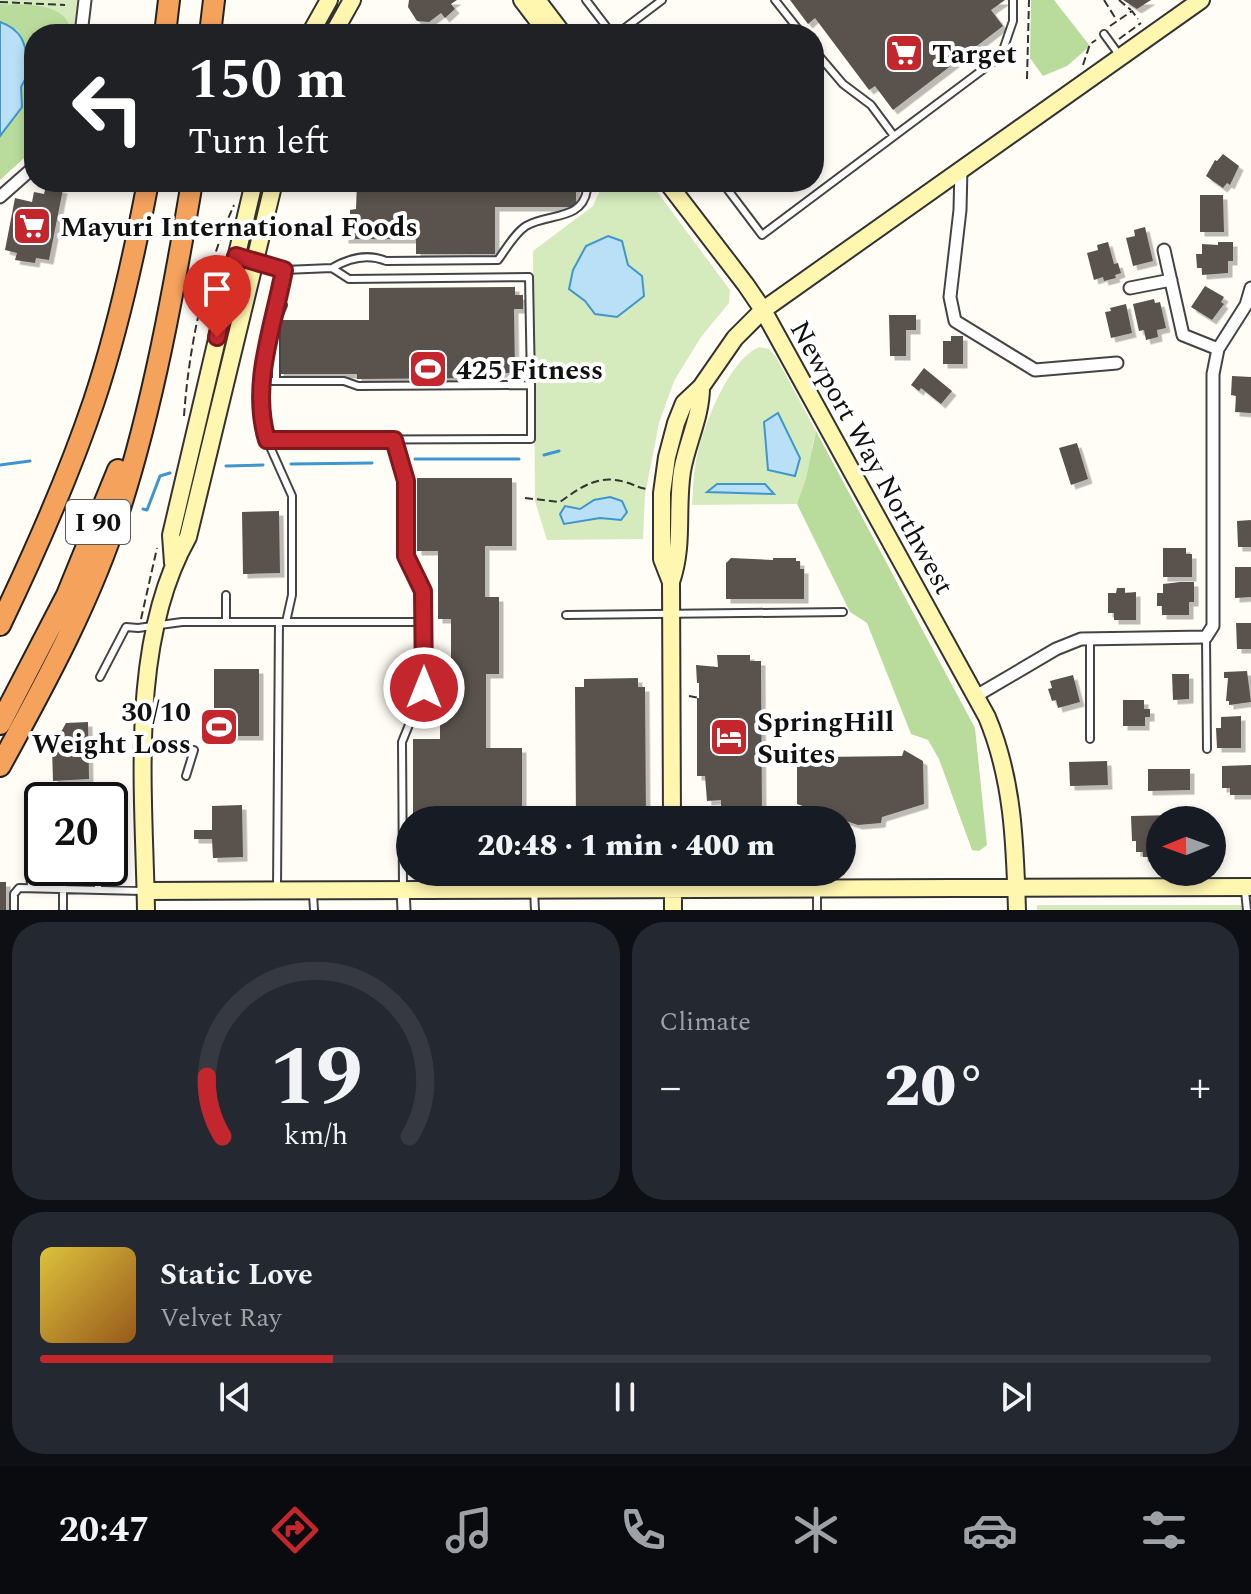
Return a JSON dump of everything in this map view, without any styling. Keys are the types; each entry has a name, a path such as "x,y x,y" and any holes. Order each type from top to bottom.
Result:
{"highway":[{"path":"166,24 169,0"},
{"path":"211,24 214,0"},
{"name":"I 90","path":"0,625 33,557 94,401 115,334 146,192"},
{"name":"I 90","path":"0,724 67,595 107,501 168,309 190,192"},
{"path":"0,766 36,701 80,607 120,509 168,309"},
{"path":"0,594 66,476"}],"street":[{"path":"82,24 85,0"},
{"path":"316,24 329,0"},
{"path":"339,24 352,0"},
{"path":"522,0 540,24"},
{"path":"537,0 555,24"},
{"name":"Newport Way Northwest","path":"1017,910 1012,810 1007,777 993,731 763,310 961,168 1116,50 1201,0"},
{"path":"961,168 960,210 950,297 955,321 1035,370 1117,363"},
{"path":"0,197 24,176"},
{"path":"173,564 171,535 252,192"},
{"path":"146,910 145,725 149,666 173,564 188,537 271,192"},
{"path":"672,806 671,582 662,559 664,477 671,440 684,403 701,387 735,338 763,310 675,192"},
{"path":"1164,250 1183,335 1218,349"},
{"path":"1130,288 1171,280"},
{"path":"976,696 1072,642 1090,638 1206,637 1213,626 1213,374 1218,349 1246,305 1251,288"},
{"path":"146,891 1017,889 1146,882"},
{"path":"1226,885 1248,887"},
{"path":"673,886 673,910"},
{"path":"403,890 404,910"}],"lane":[{"path":"586,0 606,24"},
{"path":"628,24 662,0"},
{"path":"775,0 794,24"},
{"path":"824,188 1001,56 1013,21 1013,0"},
{"path":"1107,32 1116,50"},
{"path":"824,62 843,84 871,105 894,136"},
{"path":"236,256 284,270 332,268 349,258 376,257 386,261 498,260 522,228 580,208 587,192"},
{"path":"730,192 762,235 819,192"},
{"path":"267,440 531,439 529,277 349,279 332,268"},
{"path":"277,890 282,622 292,595 292,496 267,440 262,381 284,270"},
{"path":"276,381 276,322 283,305"},
{"path":"262,381 344,381 358,386 531,385"},
{"path":"394,440 406,481 406,556 423,591 424,622 423,695 402,742 403,890"},
{"path":"226,595 226,622"},
{"path":"566,615 843,612"},
{"path":"100,677 126,627 180,622 424,622"},
{"path":"1206,637 1207,749"},
{"path":"1090,638 1090,739"},
{"path":"186,776 194,750"},
{"path":"817,886 817,910"},
{"path":"14,910 16,891 31,887 146,891"},
{"path":"1247,910 1248,887"},
{"path":"63,888 63,910"},
{"path":"313,890 314,910"},
{"path":"534,890 535,910"}],"path":[{"path":"1027,79 1029,0"},
{"path":"1104,0 1118,21"},
{"path":"1119,0 1138,19"},
{"path":"0,2 65,5"},
{"path":"1107,32 1109,26 1132,11"},
{"path":"1116,50 1141,23"},
{"path":"1081,70 1090,44 1096,40"},
{"path":"183,417 196,327 223,228 235,201"},
{"path":"525,498 560,502 587,483 603,479 650,489"},
{"path":"138,628 160,536"},
{"path":"689,696 699,698"}],"green space":[{"path":"0,0 79,0 78,18 76,24 69,24 67,20 28,6 0,4"},
{"path":"1031,0 1054,0 1090,46 1067,66 1043,76 1030,58"},
{"path":"0,4 44,7 63,16 69,24 24,24 24,48 18,31 0,22"},
{"path":"24,82 24,158 0,180 0,136 22,107 21,87"},
{"path":"599,192 657,192 730,290 729,303 701,337 674,381 659,423 645,495 643,539 547,540 535,501 533,251 593,206"},
{"path":"759,347 769,349 776,357 816,431 812,448 869,608 798,501 797,504 692,505 695,467 709,418 736,367"},
{"path":"816,431 975,728 987,845 979,851 972,850 939,759 928,740 911,734 867,623 850,612 797,504 806,479"},
{"path":"1037,905 1251,905 1251,910 1037,910"}],"water":[{"path":"0,22 15,30 24,45 24,81 21,87 22,107 0,136"},
{"path":"608,236 622,241 628,265 642,276 644,296 617,317 595,314 585,301 569,289 573,270 586,246"},
{"path":"778,413 800,458 795,476 768,470 764,422"},
{"path":"717,484 765,484 774,494 707,492"},
{"path":"610,497 622,501 627,512 621,520 600,518 564,524 560,514 565,506 580,509 594,500"}],"building":[{"path":"409,0 457,0 451,4 455,9 445,18 441,13 429,22 417,21 408,7"},
{"name":"Target","path":"790,0 1005,0 991,10 1003,26 893,110 875,86 869,90 824,30 824,24 820,24 815,18 808,24"},
{"path":"1123,0 1151,0 1137,9"},
{"path":"1223,154 1239,166 1230,185 1227,183 1223,188 1206,176 1215,160"},
{"name":"Mayuri International Foods","path":"34,192 62,192 49,260 36,258 35,263 15,260 17,253 5,250 15,198 32,202"},
{"path":"357,192 576,192 574,207 495,207 495,254 416,254 416,239 344,239 344,223 350,223 350,210 356,209"},
{"path":"1200,195 1223,195 1224,232 1200,232"},
{"path":"1145,227 1153,261 1133,266 1126,238 1135,236 1134,230"},
{"path":"1108,242 1114,264 1118,263 1121,273 1115,275 1116,278 1094,280 1087,253 1098,250 1097,245"},
{"path":"1218,242 1233,242 1233,261 1228,261 1228,273 1202,275 1202,268 1197,268 1196,254 1202,254 1202,244 1218,245"},
{"path":"1205,286 1224,297 1221,302 1224,304 1212,320 1191,307"},
{"path":"515,287 515,295 523,295 523,309 514,309 515,373 485,373 486,378 357,379 357,374 279,374 278,320 369,320 369,288"},
{"path":"1154,299 1155,303 1160,302 1166,328 1157,330 1158,337 1146,340 1144,330 1139,331 1133,304"},
{"path":"1126,304 1132,333 1111,338 1105,312"},
{"path":"889,315 916,315 916,330 906,330 906,356 890,356"},
{"path":"951,336 963,336 963,364 943,364 943,341 951,341"},
{"path":"924,368 952,391 941,404 921,388 919,391 911,385"},
{"path":"1232,376 1251,377 1251,413 1235,412 1236,396 1231,395"},
{"path":"1077,443 1088,479 1071,485 1059,448"},
{"path":"417,478 512,478 512,546 485,546 485,597 499,597 499,674 486,674 486,748 522,748 522,806 413,806 413,739 440,739 440,665 451,665 451,619 438,619 438,551 417,551"},
{"path":"279,511 280,573 243,574 242,512"},
{"path":"1251,520 1251,547 1238,547 1237,521"},
{"path":"1163,548 1186,548 1186,554 1192,554 1192,577 1163,577"},
{"path":"731,558 796,558 800,561 800,569 804,569 804,599 726,599 726,563"},
{"path":"1235,567 1251,567 1251,597 1235,598"},
{"path":"1194,582 1194,602 1189,602 1189,615 1162,615 1162,606 1157,606 1157,593 1163,593 1163,584"},
{"path":"1117,588 1125,588 1125,593 1136,592 1136,620 1114,620 1114,613 1108,613 1108,593 1116,593"},
{"path":"1236,623 1251,623 1251,649 1237,649"},
{"name":"SpringHill Suites","path":"717,655 750,655 750,661 761,661 762,806 721,806 721,800 707,801 705,776 697,776 699,683 696,665 718,667"},
{"path":"214,669 259,669 259,736 214,736"},
{"path":"1247,671 1251,702 1229,705 1226,701 1228,678 1224,678 1224,672"},
{"path":"1172,674 1189,674 1189,699 1173,700"},
{"path":"1073,675 1080,702 1058,708 1048,689 1052,688 1050,681"},
{"path":"638,678 638,687 645,687 646,806 576,806 575,687 584,687 584,679"},
{"path":"1123,700 1144,700 1144,709 1150,709 1150,717 1145,717 1145,726 1123,726"},
{"path":"1241,716 1241,748 1217,748 1216,728 1221,728 1221,717"},
{"path":"88,722 89,779 53,781 52,748 66,723"},
{"path":"904,750 923,761 924,804 882,817 881,823 858,825 856,806 797,804 797,760 819,751 820,757 902,756"},
{"path":"1107,761 1108,785 1070,786 1069,762"},
{"path":"1251,765 1251,795 1230,795 1230,788 1222,788 1222,766"},
{"path":"1148,769 1190,769 1190,790 1148,791"},
{"path":"242,805 243,857 213,858 212,839 194,839 194,830 212,830 212,806"},
{"path":"1131,816 1146,816 1146,857 1143,857 1143,852 1136,852 1136,841 1132,841"},
{"path":"0,882 6,882 6,910 0,910"}],"waterway":[{"path":"544,455 559,451"},
{"path":"415,459 519,459"},
{"path":"0,465 30,461"},
{"path":"291,464 372,463"},
{"path":"226,466 263,465"},
{"path":"143,509 147,510 160,476 170,473"}],"place":[{"name":"Target","path":"904,53"},
{"name":"Mayuri International Foods","path":"32,226"},
{"name":"425 Fitness","path":"428,369"},
{"name":"30/10 Weight Loss","path":"219,727"},
{"name":"SpringHill Suites","path":"729,737"}],"route":[{"path":"217,337 236,256 284,270 263,365 262,397 267,440 394,440 406,481 406,556 423,591 424,688"}]}
